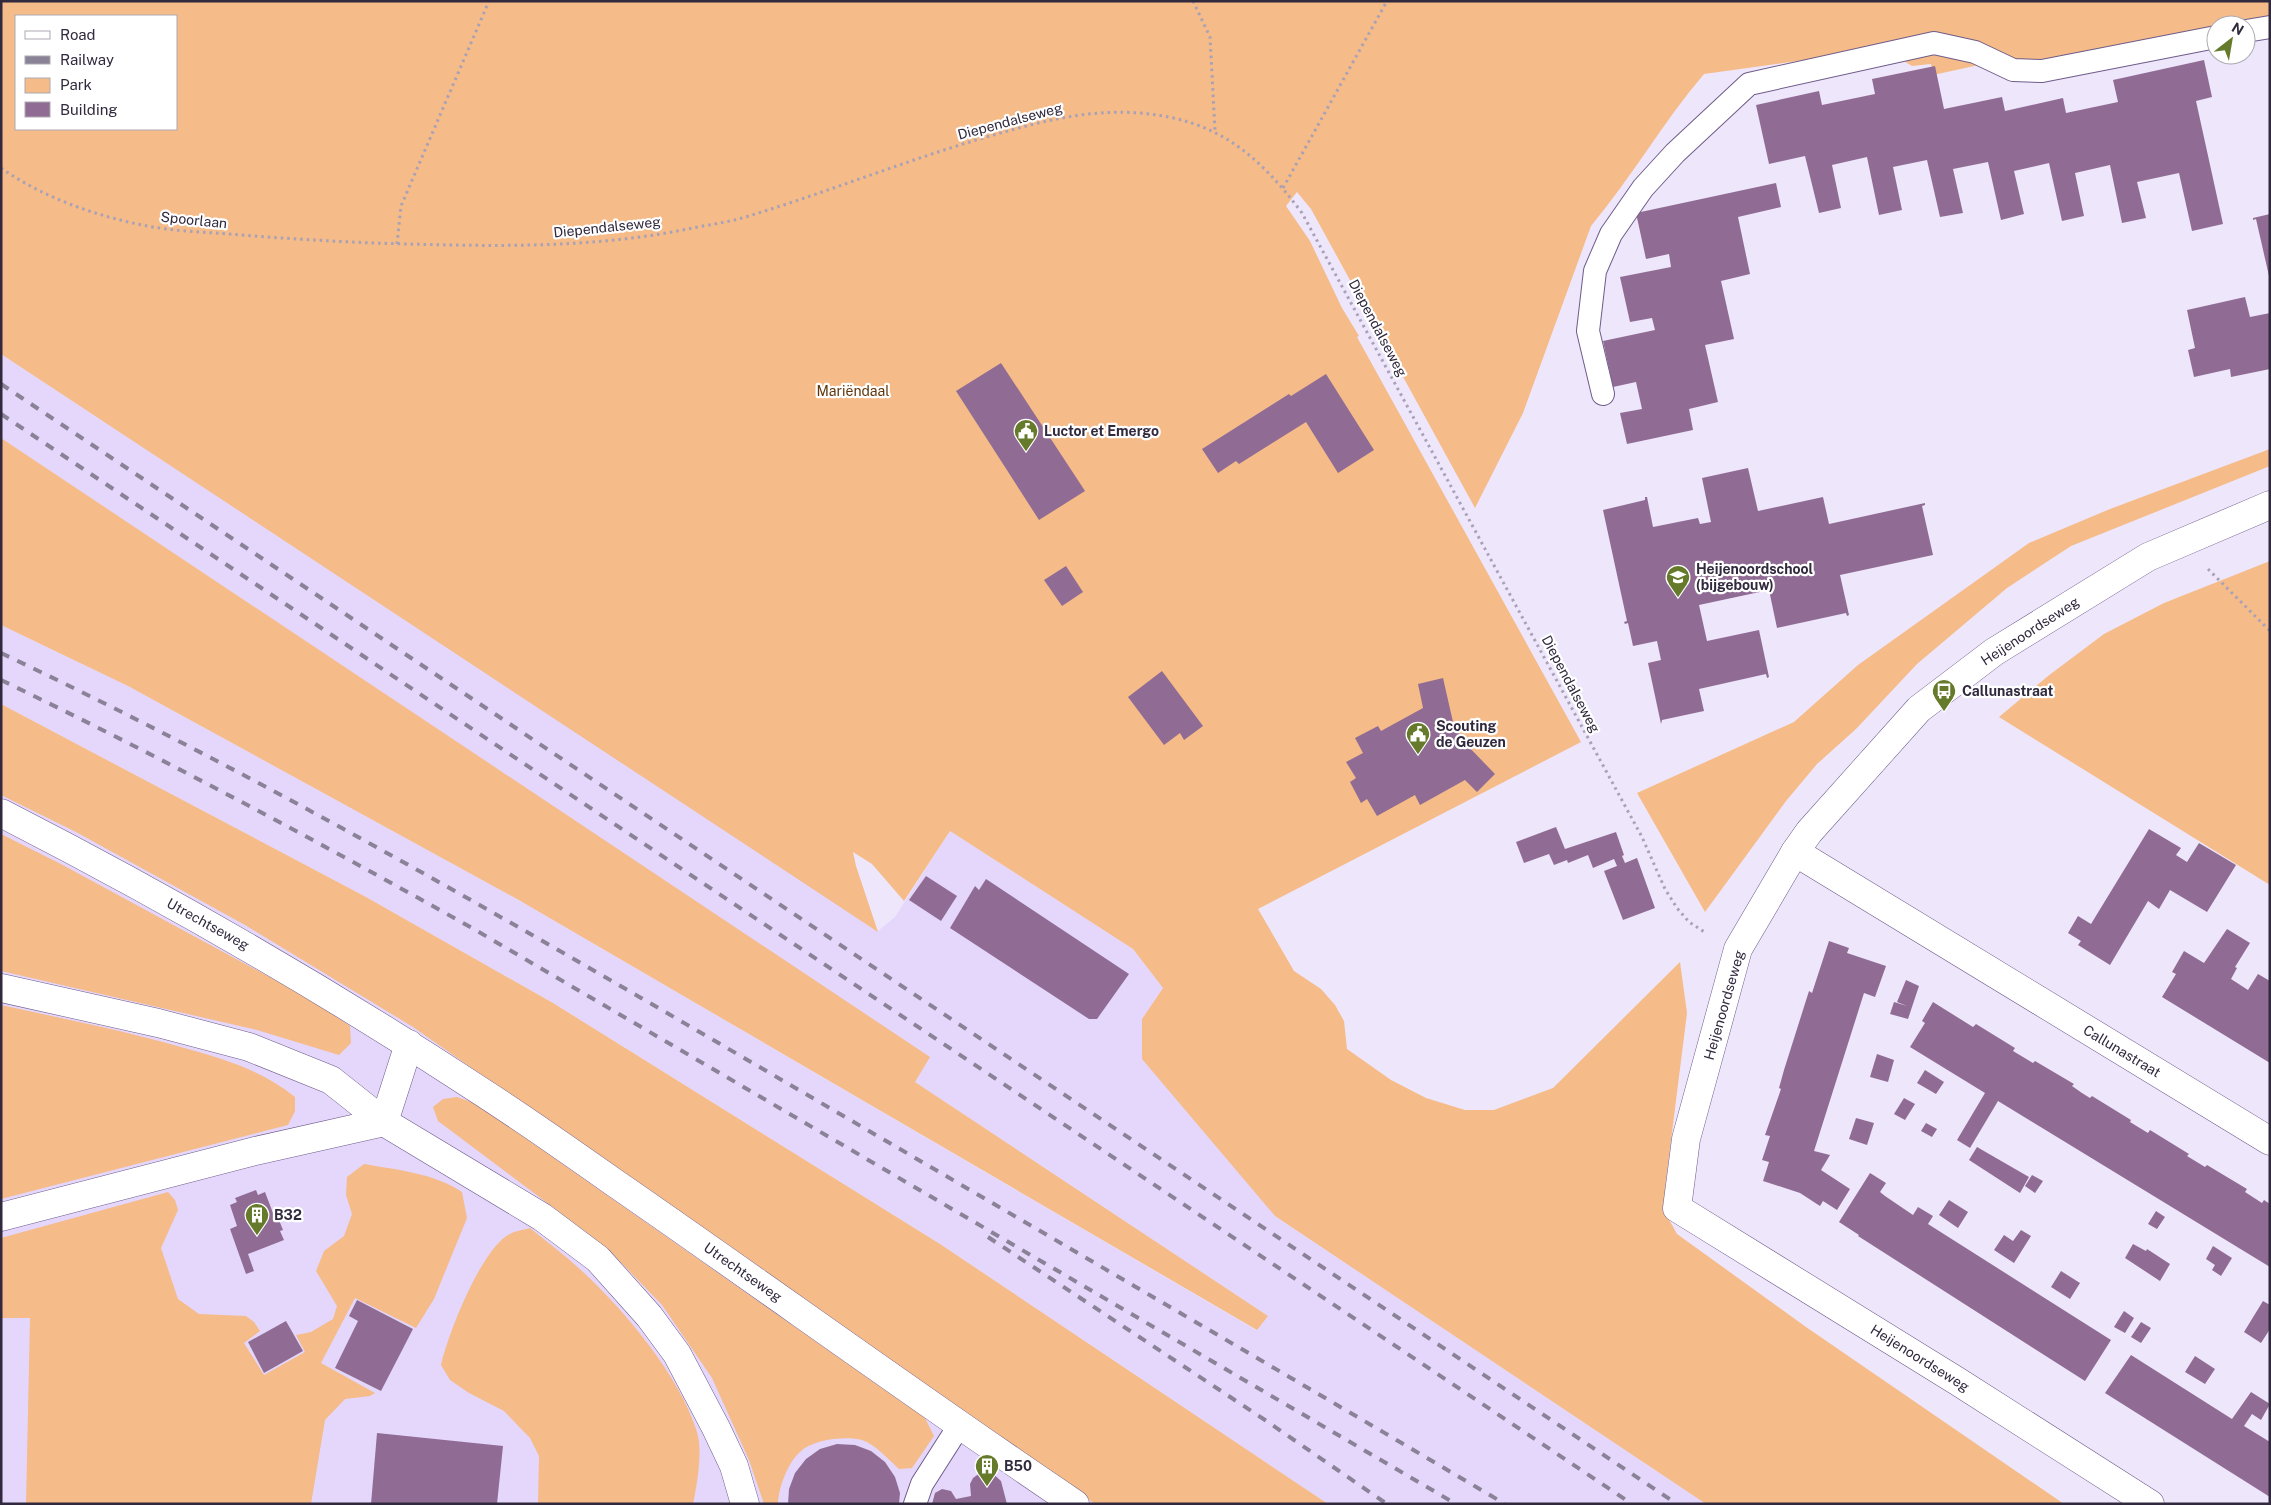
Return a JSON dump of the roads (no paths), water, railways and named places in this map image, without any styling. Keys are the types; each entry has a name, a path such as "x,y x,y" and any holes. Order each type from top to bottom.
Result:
{"street":[{"name":"Heijenoordseweg","path":"2150,1504 1957,1381 1676,1208 1686,1139 1738,949 1795,852 1837,800 1919,709 1994,652 2148,557 2270,505"},
{"name":"Utrechtseweg","path":"1,814 76,852 238,941 409,1044 483,1092 715,1252 959,1426 1075,1504"},
{"name":"Callunastraat","path":"1795,852 2270,1141"},
{"path":"1,988 158,1023 249,1047 331,1080 384,1122 542,1217 598,1259 649,1316 677,1354 734,1466 745,1504"},
{"path":"384,1122 409,1044"},
{"path":"1,1217 255,1151 384,1122"}],"lane":[{"path":"2256,29 2270,27"},
{"path":"1603,394 1588,330 1596,272 1611,234 1643,188 1675,153 1749,84 1934,43 1975,52 2013,70 2042,71 2206,39"},
{"path":"915,1504 922,1484 959,1426"}],"railway":[{"path":"1,384 1677,1504"},
{"path":"1,414 1632,1504"},
{"path":"1,653 99,700 195,750 481,906 1505,1504"},
{"path":"1,680 238,800 472,928 1456,1504"},
{"path":"988,1237 1265,1420 1387,1504"}],"place":[{"name":"Luctor et Emergo","path":"1026,452"},
{"name":"Heijenoordschool (bijgebouw)","path":"1678,598"},
{"name":"Callunastraat","path":"1944,712"},
{"name":"Scouting de Geuzen","path":"1418,755"},
{"name":"B32","path":"257,1236"},
{"name":"B50","path":"987,1487"}],"park label":[{"name":"Mariëndaal","path":"853,391"}]}
